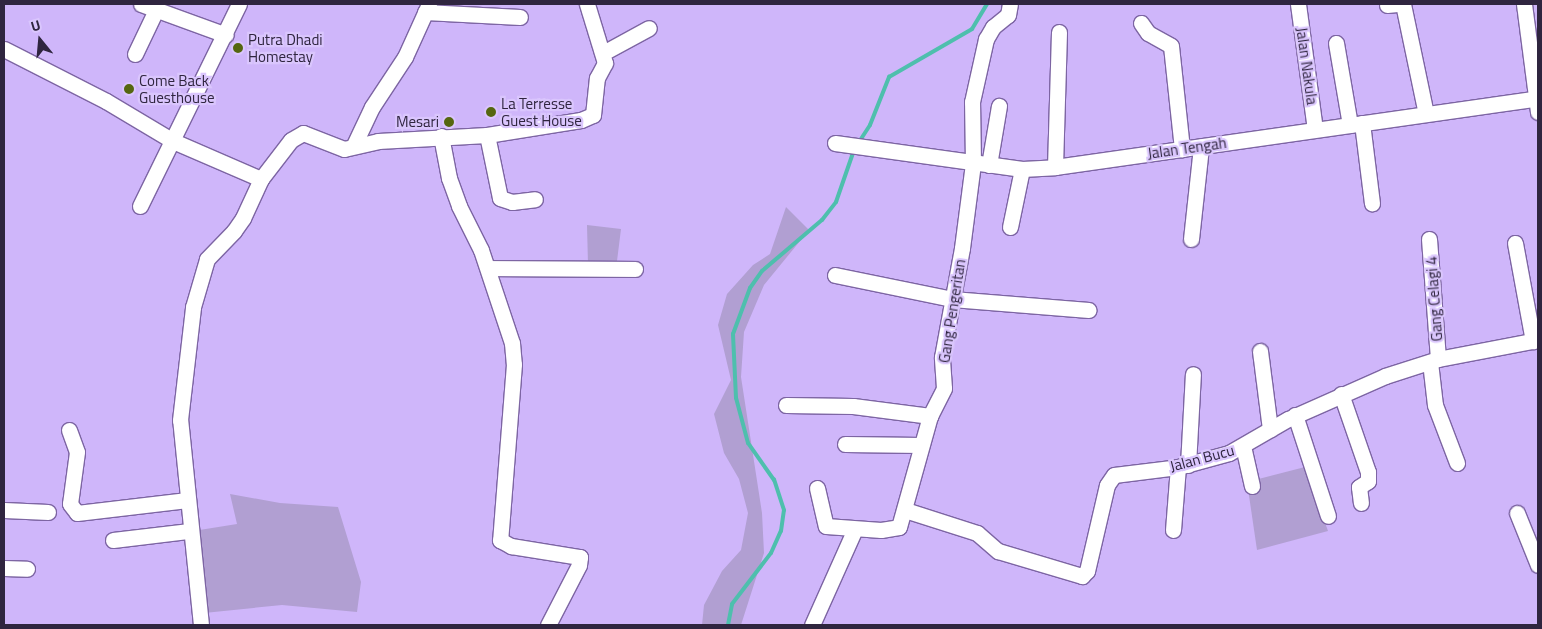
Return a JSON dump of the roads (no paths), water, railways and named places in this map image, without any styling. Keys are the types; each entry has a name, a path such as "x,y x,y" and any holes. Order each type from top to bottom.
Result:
{"street":[{"path":"141,4 226,35"},
{"path":"140,206 226,35 239,4"},
{"path":"201,625 189,531 180,420 196,288 207,259 243,218 261,179 291,140 303,133 339,148 442,136 487,135 581,120 593,115 598,78 605,66 603,53 587,4"},
{"name":"Gang Pengeritan","path":"818,488 825,525 855,529 896,529 905,510 930,416 944,388 942,358 973,163 972,102 986,39 994,27 1004,20 1010,4"},
{"name":"Jalan Nakula","path":"1298,4 1315,129"},
{"path":"1403,4 1426,114"},
{"path":"1524,4 1537,102"},
{"path":"354,146 372,107 404,57 427,8 520,17"},
{"path":"135,54 156,10"},
{"path":"1141,23 1148,33 1171,46 1182,149"},
{"path":"603,53 649,28"},
{"path":"1055,166 1059,32"},
{"path":"1336,43 1356,124 1372,203"},
{"path":"4,49 106,101 173,141 261,179"},
{"name":"Jalan Tengah","path":"836,143 1022,169 1200,147 1426,114 1537,102"},
{"path":"989,165 999,106"},
{"path":"487,135 500,198 512,202 536,200"},
{"path":"442,136 459,206 488,268 504,315 514,364 500,540 511,546 571,553 578,555 581,561 548,625"},
{"path":"1191,239 1200,147"},
{"path":"1010,227 1022,169"},
{"name":"Gang Celagi 4","path":"1429,239 1435,405 1457,463"},
{"path":"1515,243 1536,340"},
{"path":"488,268 635,269"},
{"path":"835,275 952,299 1089,310"},
{"name":"Jalan Bucu","path":"905,510 977,533 998,551 1082,576 1087,571 1109,480 1122,472 1183,466 1243,446 1295,415 1341,394 1434,361 1536,340"},
{"path":"1260,351 1270,429"},
{"path":"1173,530 1194,374"},
{"path":"1341,394 1368,472 1368,481 1359,487 1361,503"},
{"path":"786,405 853,406 930,416"},
{"path":"1295,415 1328,516"},
{"path":"69,430 76,452 70,504 77,513 187,500"},
{"path":"846,444 921,445"},
{"path":"1243,446 1252,486"},
{"path":"4,510 48,512"},
{"path":"1517,513 1538,565"},
{"path":"812,625 855,529"},
{"path":"113,540 189,531"},
{"path":"4,568 27,569"}],"waterway":[{"path":"859,142 870,125 889,77 972,29 987,4"},
{"path":"728,625 732,604 771,553 781,531 784,510 774,480 748,443 736,398 733,334 750,288 762,271 822,220 836,202 854,150"}],"place":[{"name":"Putra Dhadi Homestay","path":"238,48"},
{"name":"Come Back Guesthouse","path":"129,89"},
{"name":"La Terresse Guest House","path":"491,112"},
{"name":"Mesari","path":"449,122"}]}
